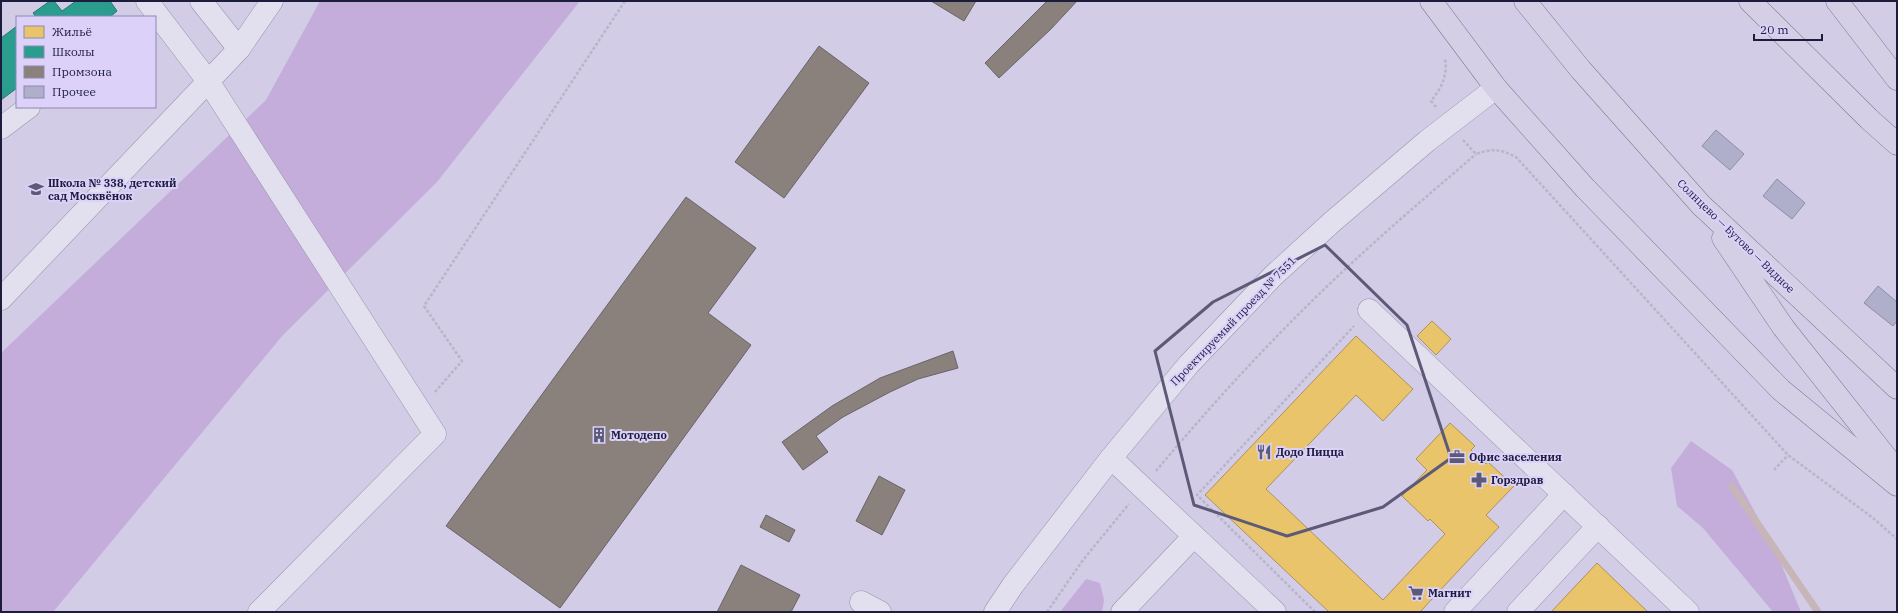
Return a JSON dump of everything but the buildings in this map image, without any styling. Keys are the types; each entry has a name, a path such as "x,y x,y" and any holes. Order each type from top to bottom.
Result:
{"main road":[{"path":"1431,1 1496,88 1585,188 1781,390 1897,485"},
{"name":"Солнцево — Бутово — Видное","path":"1525,1 1581,70 1701,205 1897,388"},
{"path":"1750,1 1869,119 1897,144"},
{"path":"1837,1 1897,79"},
{"path":"1840,1 1897,54"},
{"path":"1701,205 1783,327 1897,472"}],"street":[{"path":"201,1 239,49"},
{"path":"1,299 239,49 272,1"},
{"path":"156,18 208,81 435,434 259,612"},
{"name":"Проектируемый проезд № 7551","path":"995,612 1013,585 1111,458 1189,364 1273,276 1338,217 1427,141 1496,88"},
{"path":"1,128 28,108"},
{"path":"1369,310 1688,612"},
{"path":"1111,458 1275,612"},
{"path":"1455,612 1564,494"},
{"path":"1518,612 1598,526"},
{"path":"1122,612 1194,536"},
{"path":"861,602 880,612"}],"path":[{"path":"420,410 462,360 424,306 625,1"},
{"path":"1443,54 1445,62 1444,80 1440,91 1431,101 1476,154"},
{"path":"1047,612 1083,560 1217,399 1293,320 1366,250 1476,154 1486,150 1501,150 1516,157 1530,170 1788,455 1873,518 1897,539"},
{"path":"1315,612 1197,495 1369,310"},
{"path":"1774,470 1788,455"}],"highlighted area":[{"path":"1325,245 1407,325 1451,458 1383,507 1287,536 1194,505 1155,351 1213,302"}],"shaded area":[{"path":"320,1 580,1 437,182 283,335 53,612 1,612 1,353 266,100"},
{"path":"1691,441 1732,470 1775,549 1801,612 1773,612 1703,528 1677,506 1671,468"},
{"path":"1086,579 1100,583 1104,600 1102,612 1060,612"}],"waterway":[{"path":"1732,486 1818,612"}],"place":[{"name":"Школа № 338, детский сад Москвёнок","path":"36,189"},
{"name":"Мотодепо","path":"599,435"},
{"name":"Додо Пицца","path":"1264,452"},
{"name":"Офис заселения","path":"1457,457"},
{"name":"Горздрав","path":"1479,480"},
{"name":"Магнит","path":"1416,593"}]}
